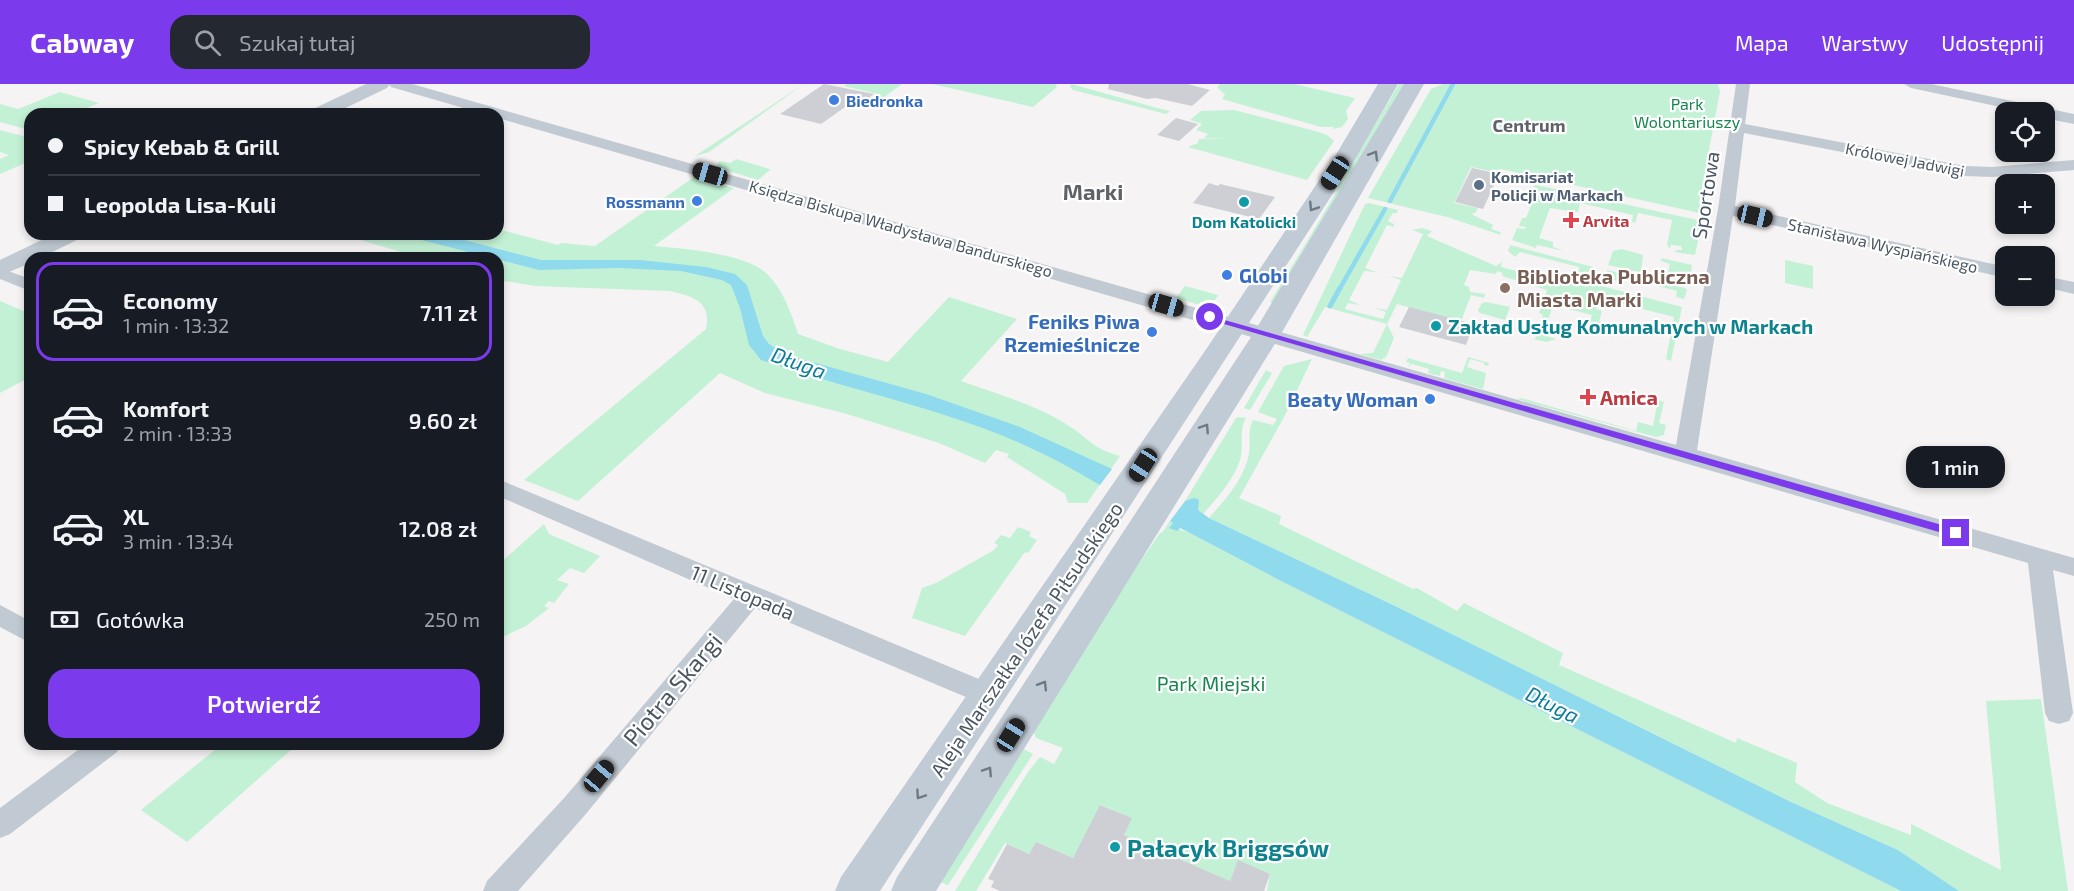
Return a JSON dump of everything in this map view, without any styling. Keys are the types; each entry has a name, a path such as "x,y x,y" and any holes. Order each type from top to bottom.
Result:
{"main road":[{"name":"Aleja Marszałka Józefa Piłsudskiego","path":"856,891 1236,325 1345,158 1388,84"},
{"name":"Aleja Marszałka Józefa Piłsudskiego","path":"912,891 1173,478 1267,334 1414,84"}],"street":[{"path":"331,108 381,84"},
{"name":"Księdza Biskupa Władysława Bandurskiego","path":"396,84 480,108"},
{"name":"Sportowa","path":"1685,455 1726,209 1743,84"},
{"path":"1911,84 1995,102"},
{"name":"Księdza Biskupa Władysława Bandurskiego","path":"504,115 2074,567"},
{"path":"2055,115 2074,119"},
{"name":"Królowej Jadwigi","path":"1737,128 1965,171 1992,172 2074,165"},
{"name":"Stanisława Wyspiańskiego","path":"1726,209 1995,270"},
{"path":"36,252 59,240"},
{"path":"0,271 24,258"},
{"path":"0,271 24,282"},
{"path":"2055,284 2074,288"},
{"name":"11 Listopada","path":"504,489 989,695"},
{"path":"2039,557 2059,713"},
{"name":"Piotra Skargi","path":"498,891 575,806 752,596"},
{"path":"0,615 24,629"},
{"path":"0,825 99,750"}],"green space":[{"path":"804,84 709,152 695,156"},
{"path":"847,84 902,84 872,106 868,105 881,95 844,86"},
{"path":"932,84 1055,84 1057,87 1033,107"},
{"path":"1071,84 1170,111 1166,114 1073,90 1070,87"},
{"path":"1220,84 1294,84 1355,98 1346,111 1348,119 1342,127 1332,129 1334,127 1321,127 1222,99 1225,95 1217,87"},
{"path":"1399,84 1405,84 1275,304 1270,302 1319,221"},
{"name":"Park Wolontariuszy","path":"1443,84 1718,84 1720,91 1699,204 1703,207 1704,214 1501,169 1499,173 1471,167 1454,203 1478,208 1475,213 1471,214 1493,225 1491,229 1500,232 1501,235 1447,217 1368,198 1431,89"},
{"path":"60,92 99,103 86,108 24,108 24,128 0,122 0,104 18,109"},
{"path":"1234,110 1315,131 1327,135 1334,141 1307,180 1188,147 1198,143 1199,139 1230,138 1204,138 1208,134 1196,130 1202,124 1190,120 1201,111"},
{"path":"0,130 24,136 24,164 0,174 0,159 9,155 0,152"},
{"path":"736,159 771,169 758,180 716,167 719,161 731,163"},
{"path":"694,177 734,188 654,246 732,257 760,268 779,289 798,334 840,349 888,362 949,297 1017,319 961,381 1044,412 1069,426 1097,447 1120,456 1087,503 1068,503 1065,494 1007,457 1009,454 996,450 985,463 939,443 847,414 765,393 720,373 578,501 524,480 706,329 706,312 703,306 692,298 669,291 535,286 504,281 504,252 401,252 361,240 504,240 504,231 558,245 561,243 595,246"},
{"path":"1533,186 1702,221 1695,255 1675,252 1682,250 1681,246 1671,245 1670,249 1667,245 1672,220 1638,213 1635,223 1632,222 1633,215 1580,203 1578,212 1550,208 1539,238 1553,242 1553,247 1564,251 1537,245 1536,248 1512,240 1517,228 1525,229 1526,227 1519,226 1522,218 1526,218 1537,190"},
{"path":"1365,204 1398,210 1388,221 1394,224 1394,227 1387,225 1365,268 1377,272 1364,271 1349,300 1360,305 1348,303 1345,309 1383,319 1386,312 1374,308 1387,310 1401,280 1389,276 1402,278 1423,234 1412,230 1422,228 1432,231 1427,236 1496,266 1502,262 1501,267 1555,281 1559,275 1682,307 1671,361 1666,359 1674,317 1599,298 1596,309 1602,311 1599,321 1604,323 1603,326 1590,323 1592,315 1553,305 1543,335 1556,339 1547,342 1532,339 1535,339 1543,315 1539,313 1547,290 1502,276 1503,273 1497,271 1496,274 1470,270 1464,285 1469,287 1470,292 1485,294 1484,298 1471,295 1461,321 1397,304 1387,324 1325,307 1307,337 1303,335"},
{"path":"1510,245 1593,267 1592,271 1581,273 1578,272 1579,267 1520,252 1515,257 1508,251"},
{"path":"1622,249 1643,255 1641,272 1667,278 1670,264 1661,261 1661,258 1692,265 1689,283 1608,265 1613,251"},
{"path":"1785,260 1813,266 1813,289 1785,283"},
{"path":"1607,270 1687,290 1684,299 1676,297 1677,291 1620,276 1618,282 1606,275"},
{"path":"1185,286 1218,295 1210,308 1176,298"},
{"path":"0,301 24,311 24,380 0,393"},
{"path":"1482,303 1510,307 1505,320 1480,313 1478,310"},
{"path":"1387,324 1394,338 1386,357 1381,360 1360,354 1373,353"},
{"path":"1468,357 1489,363 1488,366 1470,359 1467,367 1486,373 1483,389 1444,378 1445,372 1441,371 1440,376 1428,373 1429,369 1412,364 1408,367 1410,363 1406,362 1408,358 1462,373"},
{"path":"1312,359 1284,417 1239,498 1281,516 1279,524 1413,589 1417,588 1457,611 1464,603 1563,653 1559,665 1736,743 1737,738 1797,763 1795,782 1827,803 1911,835 1911,824 2001,870 1986,701 2041,699 2068,891 1959,891 1898,850 1791,802 1393,605 1209,518 1234,488 1243,471 1249,453 1253,420 1273,425 1277,419 1258,412 1284,366"},
{"path":"1266,370 1272,373 1250,410 1244,408"},
{"path":"1521,398 1636,431 1638,422 1653,426 1658,400 1664,402 1659,423 1666,425 1664,435 1656,437 1517,399"},
{"path":"1236,418 1246,418 1239,464 1225,488 1203,514 1198,510 1198,504 1191,500 1185,501"},
{"name":"Park Miejski","path":"1170,521 1173,522 1170,527 1188,532 1279,580 1901,891 1267,891 1270,874 1238,861 1230,881 1124,835 1131,818 1101,805 1073,858 1036,842 1029,854 1005,843 976,891 955,891 1028,772 1040,757 1054,764 1063,748 1036,738 1033,731 1111,604"},
{"path":"544,524 549,534 600,556 584,573 570,568 557,580 569,584 554,603 549,601 544,606 549,608 526,626 504,636 504,560"},
{"path":"1018,527 1031,532 1029,536 1037,540 1028,553 1025,552 965,636 912,618 922,588 936,583 994,550 998,545 994,543 1001,535 1010,538"},
{"path":"1022,748 1033,754 948,885 938,881"},
{"path":"215,750 291,750 187,842 141,810"}],"water":[{"name":"Długa","path":"422,240 464,240 541,260 640,260 706,267 735,274 747,285 763,336 769,344 787,355 926,394 1020,427 1112,469 1100,485 1037,451 984,429 761,360 749,345 740,308 731,285 722,280 681,271 618,268 539,270 504,261 504,252 468,252"},
{"name":"Długa","path":"1194,498 1199,500 1198,510 1209,518 1393,605 1791,802 1898,850 1959,891 1901,891 1279,580 1180,528 1177,531 1169,528 1173,523 1170,521 1185,501"}],"building":[{"name":"Biedronka","path":"824,84 874,94 857,107 848,105 821,124 780,114"},
{"path":"1109,84 1187,84 1210,90 1192,106 1156,98 1147,99 1108,89"},
{"path":"1176,118 1198,124 1179,141 1157,135"},
{"name":"Komisariat Policji w Markach","path":"1472,168 1499,174 1483,209 1455,202"},
{"name":"Dom Katolicki","path":"1209,183 1275,197 1259,219 1193,203"},
{"name":"Zakład Usług Komunalnych w Markach","path":"1409,307 1474,324 1466,345 1399,327"},
{"name":"Pałacyk Briggsów","path":"1100,805 1132,818 1124,835 1230,881 1238,860 1270,874 1264,891 1000,891 991,887 994,881 988,879 1007,844 1029,854 1036,842 1073,858"}],"waterway":[{"path":"1390,201 1453,84"},
{"path":"1339,290 1385,209"},
{"path":"1330,306 1340,288"}],"place":[{"name":"Biedronka","path":"834,100"},
{"name":"Komisariat Policji w Markach","path":"1479,185"},
{"name":"Rossmann","path":"697,201"},
{"name":"Dom Katolicki","path":"1244,202"},
{"name":"Arvita","path":"1571,220"},
{"name":"Globi","path":"1227,275"},
{"name":"Biblioteka Publiczna Miasta Marki","path":"1505,288"},
{"name":"Zakład Usług Komunalnych w Markach","path":"1436,326"},
{"name":"Feniks Piwa Rzemieślnicze","path":"1152,332"},
{"name":"Amica","path":"1588,397"},
{"name":"Beaty Woman","path":"1430,399"},
{"name":"Pałacyk Briggsów","path":"1115,847"}],"district":[{"name":"Centrum","path":"1529,125"},
{"name":"Marki","path":"1093,191"}],"route":[{"path":"1210,317 1956,533"}]}
